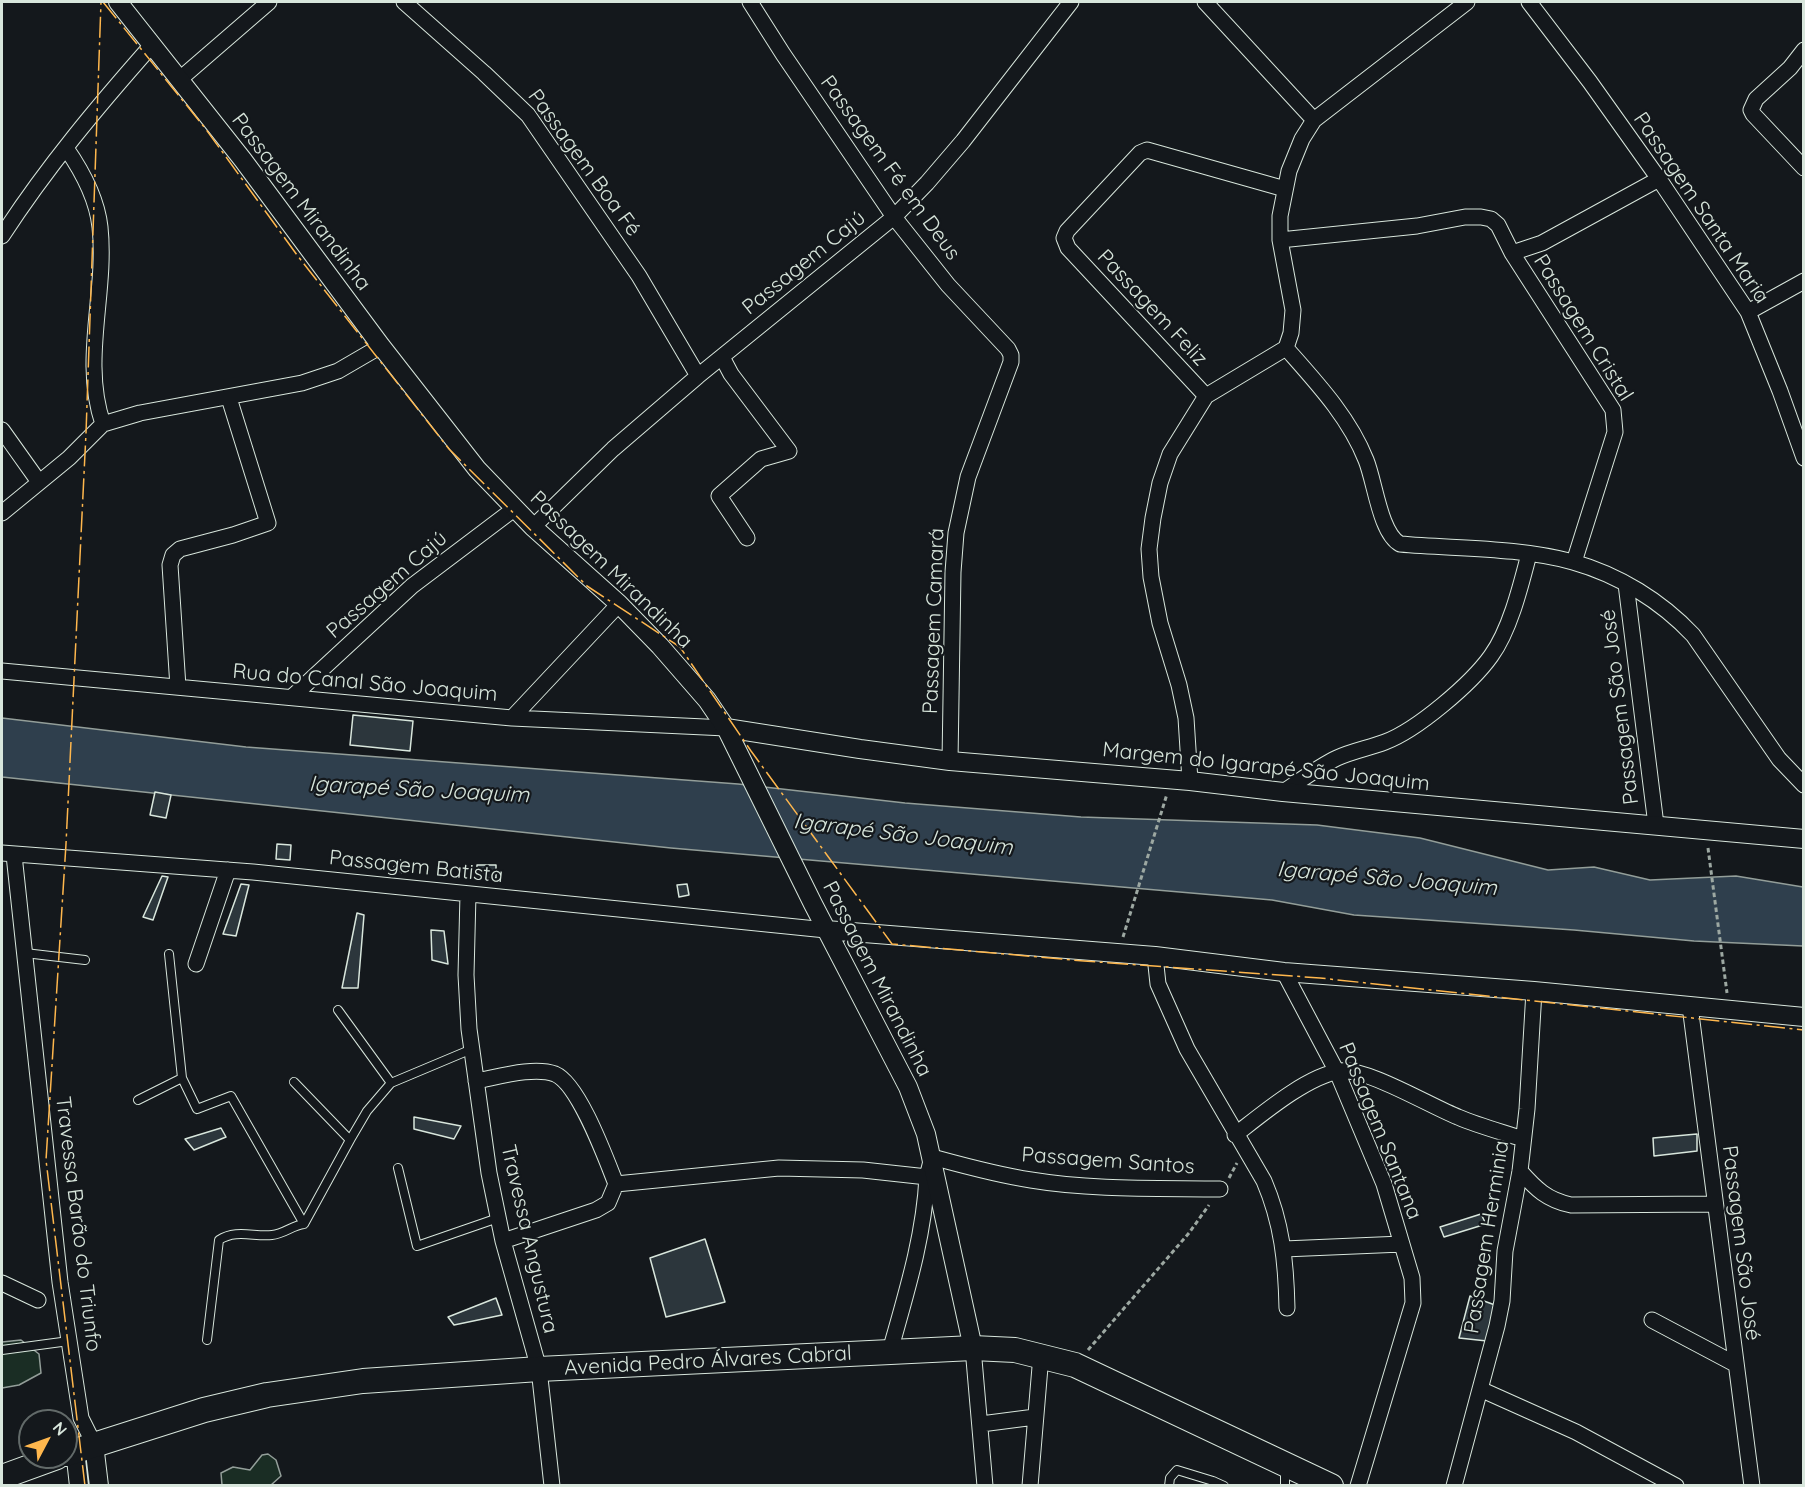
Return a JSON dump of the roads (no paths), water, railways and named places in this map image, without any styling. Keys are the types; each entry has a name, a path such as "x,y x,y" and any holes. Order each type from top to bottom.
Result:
{"main road":[{"name":"Avenida Pedro Álvares Cabral","path":"78,1449 204,1410 267,1395 363,1381 539,1369 973,1348 1015,1350 1075,1365 1285,1475 1331,1485"},
{"name":"Avenida Pedro Álvares Cabral","path":"2,1477 24,1469"}],"street":[{"name":"Passagem Mirandinha","path":"118,2 243,160 381,346 477,469 532,527 619,604 679,666 730,735 826,930 908,1088 926,1134 932,1157 973,1348"},
{"path":"180,79 269,2"},
{"name":"Passagem Boa Fé","path":"404,2 528,115 639,276 698,376"},
{"name":"Passagem Fé em Deus","path":"750,2 894,217 948,285 1008,349"},
{"name":"Passagem Cajú","path":"532,527 613,449 698,376 894,217 963,141 1071,2"},
{"path":"1190,780 1186,718 1179,685 1160,623 1151,577 1149,549 1160,483 1170,454 1206,396 1286,348 1292,333 1293,310 1280,240 1280,216 1289,171 1302,139 1314,120 1467,2"},
{"name":"Passagem Santa Maria","path":"1529,2 1590,82 1659,179 1748,312 1780,391 1803,458"},
{"path":"1215,5 1314,120"},
{"path":"2,236 32,190 152,45"},
{"path":"1803,50 1790,68 1756,99 1751,110 1803,168"},
{"path":"66,148 79,166 100,225 101,251 93,369 95,394 103,424"},
{"name":"Passagem Feliz","path":"1206,396 1068,248 1064,238 1066,231 1140,153 1147,150 1285,189"},
{"name":"Passagem Cristal","path":"1512,254 1552,238 1659,179"},
{"name":"Passagem Cristal","path":"1280,240 1417,226 1466,217 1491,219 1498,225 1512,254 1613,410 1615,432 1574,562"},
{"path":"1748,312 1803,281"},
{"path":"2,513 69,458 103,424 140,413 229,398 321,378 359,360 381,346"},
{"path":"1286,348 1321,388 1354,435 1369,468 1387,529 1395,541 1400,544 1529,554 1574,562 1626,584 1657,603 1693,634 1779,759 1803,785"},
{"name":"Passagem Camará","path":"950,761 953,572 956,534 968,477 1011,362 1008,349"},
{"path":"722,357 731,374 789,451 761,459 719,496 747,538"},
{"path":"178,687 170,560 180,549 266,525 267,521 229,398"},
{"path":"2,430 39,482"},
{"name":"Passagem Cajú","path":"292,697 412,586 514,509"},
{"path":"1282,792 1336,759 1387,741 1408,730 1477,673 1492,655 1511,614 1529,554"},
{"name":"Passagem São José","path":"1626,584 1656,825"},
{"path":"512,718 619,604"},
{"name":"Rua do Canal São Joaquim","path":"2,671 512,718 730,735"},
{"name":"Margem do Igarapé São Joaquim","path":"730,735 950,761 1190,780 1282,792 1803,839"},
{"name":"Passagem Batista","path":"8,854 228,870 826,930"},
{"name":"Travessa Barão do Triunfo","path":"8,854 25,953 55,1237 81,1418 78,1430"},
{"path":"195,964 228,870"},
{"name":"Travessa Angustura","path":"468,894 466,975 472,1049 489,1173 498,1218 539,1369 552,1485"},
{"path":"826,930 1155,956 1284,972 1534,991 1803,1017"},
{"path":"1155,956 1158,984 1167,1007 1206,1085 1264,1181 1270,1196 1284,1249 1287,1308"},
{"name":"Passagem Santana","path":"1284,972 1337,1072 1384,1184 1412,1278 1413,1304 1358,1485"},
{"name":"Passagem Herminia","path":"1454,1485 1502,1301 1504,1251 1520,1171 1534,991"},
{"name":"Passagem São José","path":"1690,1006 1752,1485"},
{"path":"1235,1134 1300,1087 1348,1070 1362,1074 1458,1117 1523,1139"},
{"path":"476,1081 520,1073 541,1072 556,1075 567,1083 600,1142 616,1184 608,1203 596,1210 504,1241"},
{"path":"890,1352 915,1263 932,1157"},
{"name":"Passagem Santos","path":"932,1157 1033,1181 1115,1187 1220,1189"},
{"path":"616,1184 779,1168 863,1170 927,1177"},
{"path":"1520,1171 1546,1196 1556,1202 1571,1205 1714,1204"},
{"path":"1284,1249 1402,1244"},
{"path":"2,1283 38,1300"},
{"path":"1652,1320 1735,1364"},
{"path":"973,1348 985,1485"},
{"path":"1030,1485 1041,1355"},
{"path":"1480,1389 1576,1432 1676,1485"},
{"path":"981,1424 1035,1417"},
{"name":"Travessa Barão do Triunfo","path":"78,1458 99,1485"},
{"name":"Travessa Barão do Triunfo","path":"77,1469 80,1485"}],"lane":[{"path":"25,953 85,960"},
{"path":"169,954 182,1078 197,1108 231,1096 304,1224"},
{"path":"338,1010 391,1083"},
{"path":"304,1224 367,1111 391,1083 472,1049"},
{"path":"138,1100 182,1078"},
{"path":"294,1082 350,1140"},
{"path":"398,1168 417,1246 498,1218"},
{"path":"207,1340 219,1240 226,1236 243,1233 271,1235 304,1224"},
{"path":"2,1350 69,1341"},
{"path":"1169,1485 1170,1478 1177,1470 1224,1485"}],"water":[{"name":"Igarapé São Joaquim","path":"2,718 246,747 738,784 905,803 1081,817 1317,825 1420,838 1548,870 1594,867 1650,880 1736,876 1803,887 1803,946 1694,941 1574,930 1354,915 1272,900 671,848 2,777"}]}
